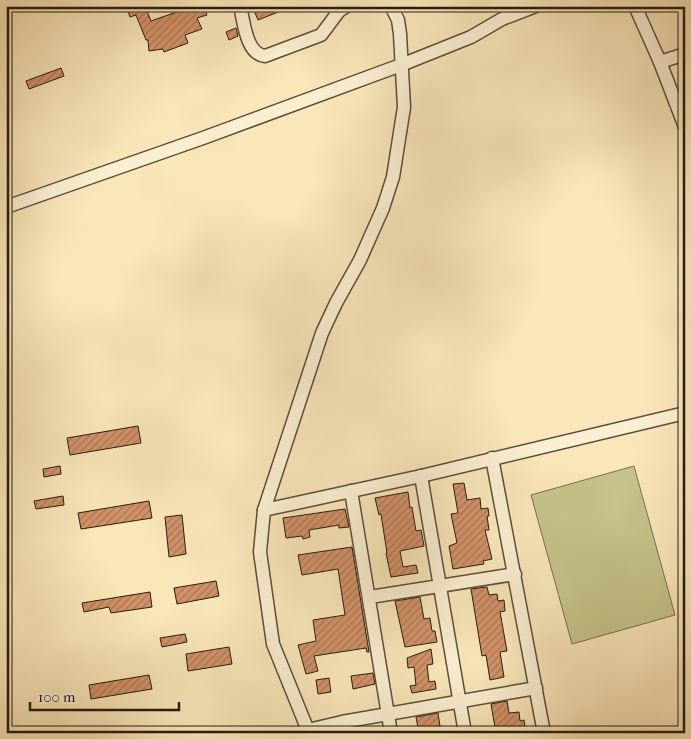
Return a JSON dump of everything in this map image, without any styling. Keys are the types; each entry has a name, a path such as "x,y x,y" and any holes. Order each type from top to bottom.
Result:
{"street":[{"path":"240,6 252,51 265,56 321,35 339,11 347,6"},
{"path":"391,6 398,20 404,106 393,177 383,208 360,260 322,333 264,510 260,552 273,644 308,731 536,688"},
{"path":"7,203 203,138 401,65 471,36 502,18 536,6"},
{"path":"635,6 660,62 685,127"},
{"path":"660,62 685,54"},
{"path":"264,510 420,476 685,413"},
{"path":"492,458 544,733"},
{"path":"420,476 465,733"},
{"path":"350,491 370,597 391,733"},
{"path":"370,597 515,574"}],"shaded area":[{"path":"634,466 675,615 572,644 531,495"}],"building":[{"path":"126,6 145,6 151,21 185,9 186,11 200,6 204,6 207,15 197,18 202,29 185,35 188,43 164,52 163,49 149,51 148,40 146,40 136,15 130,17"},
{"path":"258,6 291,7 258,20 253,8"},
{"path":"236,28 238,36 229,40 226,32"},
{"path":"61,68 64,76 29,89 26,81"},
{"path":"138,426 141,443 70,455 67,438"},
{"path":"60,466 61,474 44,477 43,469"},
{"path":"464,483 467,500 480,498 481,509 488,508 489,530 485,530 492,559 483,561 484,564 453,569 449,546 457,543 451,514 458,513 453,484"},
{"path":"408,492 416,531 421,530 424,546 400,551 403,567 416,565 418,573 391,577 381,514 379,515 375,498"},
{"path":"63,496 64,505 36,509 34,501"},
{"path":"149,501 152,518 81,529 78,513"},
{"path":"345,509 349,527 339,528 339,525 309,530 310,537 303,539 302,536 286,538 283,518"},
{"path":"182,515 186,554 169,557 165,517"},
{"path":"352,547 369,652 367,652 366,648 314,656 318,671 306,674 298,645 316,641 313,620 345,615 338,569 302,575 298,555"},
{"path":"216,581 219,596 177,604 174,588"},
{"path":"487,587 489,595 497,594 498,601 504,600 505,611 500,612 507,651 500,652 504,677 490,680 486,655 482,656 471,589"},
{"path":"150,592 152,607 111,613 109,607 84,612 82,603"},
{"path":"420,597 424,619 430,618 432,631 435,631 437,642 405,647 395,601"},
{"path":"185,634 187,642 162,647 160,638"},
{"path":"229,647 232,664 188,671 186,654"},
{"path":"431,649 433,664 427,665 429,682 435,681 436,689 412,693 410,686 416,685 414,667 408,668 407,658"},
{"path":"373,673 375,684 353,689 351,676"},
{"path":"149,675 152,689 91,699 89,685"},
{"path":"329,678 331,692 318,694 316,680"},
{"path":"507,701 509,713 519,712 520,721 524,720 526,733 509,733 509,731 496,733 491,704"},
{"path":"438,713 441,733 419,733 416,717"}]}
